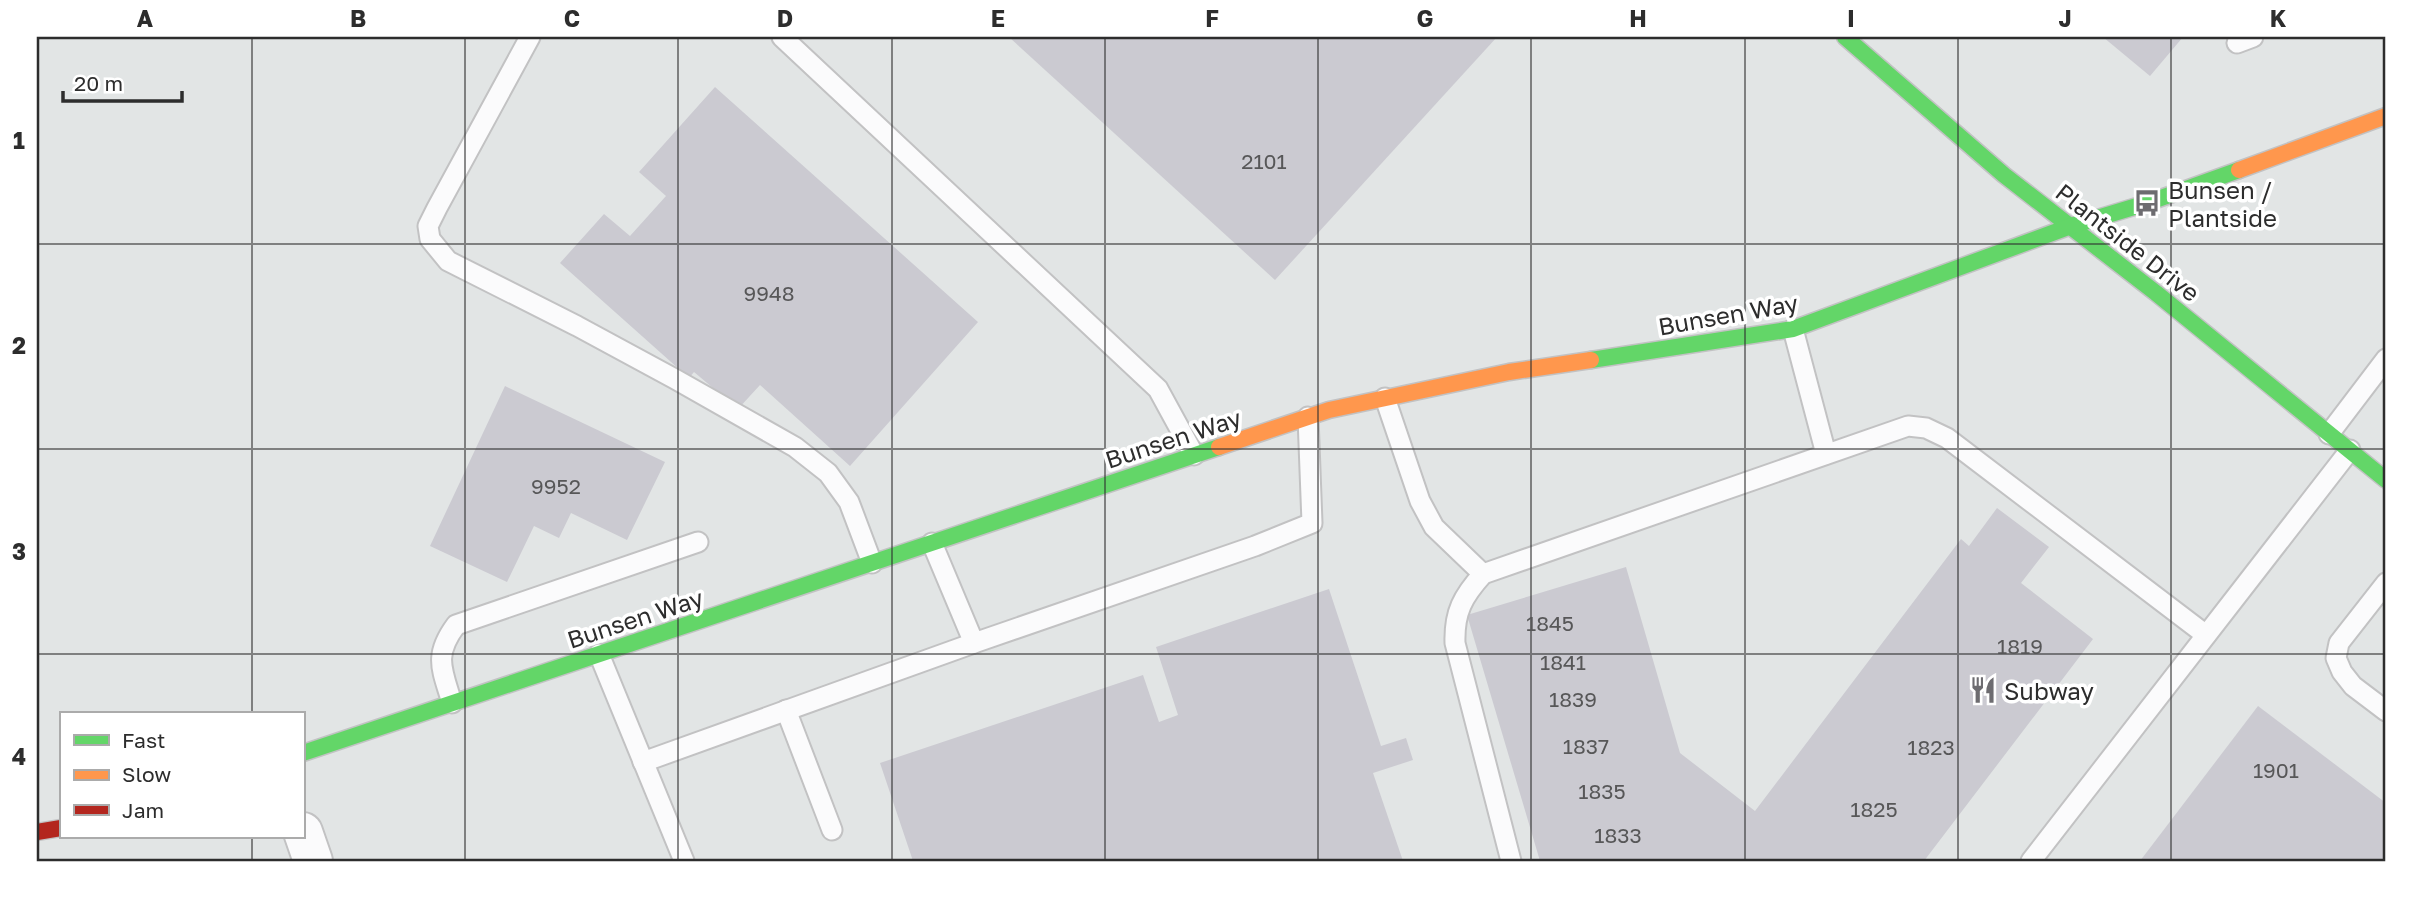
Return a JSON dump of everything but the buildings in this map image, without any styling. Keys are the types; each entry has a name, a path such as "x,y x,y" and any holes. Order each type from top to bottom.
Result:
{"street":[{"name":"Plantside Drive","path":"1845,37 2004,175 2157,293 2386,480"},
{"name":"Bunsen Way","path":"304,753 1329,410 1509,372 1793,329 2071,226 2147,203 2386,116"},
{"path":"37,832 60,828"},
{"path":"304,835 313,861"}],"lane":[{"path":"530,37 428,226 430,239 448,261 577,326 794,447 828,473 849,502 872,563"},
{"path":"782,37 1158,389 1194,455"},
{"path":"1793,329 1826,454"},
{"path":"2329,434 2386,359"},
{"path":"1385,398 1419,500 1434,527 1483,573"},
{"path":"643,762 1255,546 1312,523 1308,417"},
{"path":"1511,861 1455,643 1454,621 1467,592 1483,573 1909,426 1926,428 1947,438 2206,635"},
{"path":"2031,861 2350,450"},
{"path":"453,703 440,665 444,642 456,625 698,542"},
{"path":"932,543 974,643"},
{"path":"2386,583 2339,643 2336,658 2342,672 2353,686 2386,711"},
{"path":"599,654 684,861"},
{"path":"786,710 832,830"}],"shaded area":[{"path":"37,37 2386,37 2386,861 37,861"}],"traffic: fast":[{"path":"1845,37 2004,175 2156,293 2386,480"},
{"path":"1591,360 1793,329 2071,226 2147,203 2239,170"},
{"path":"304,753 1219,447"}],"traffic: slow":[{"path":"2239,170 2386,116"},
{"path":"1219,447 1329,410 1509,372 1591,360"}],"traffic: jam":[{"path":"37,832 60,828"}],"place":[{"name":"Bunsen / Plantside","path":"2147,203"},
{"name":"Subway","path":"1983,690"}]}
